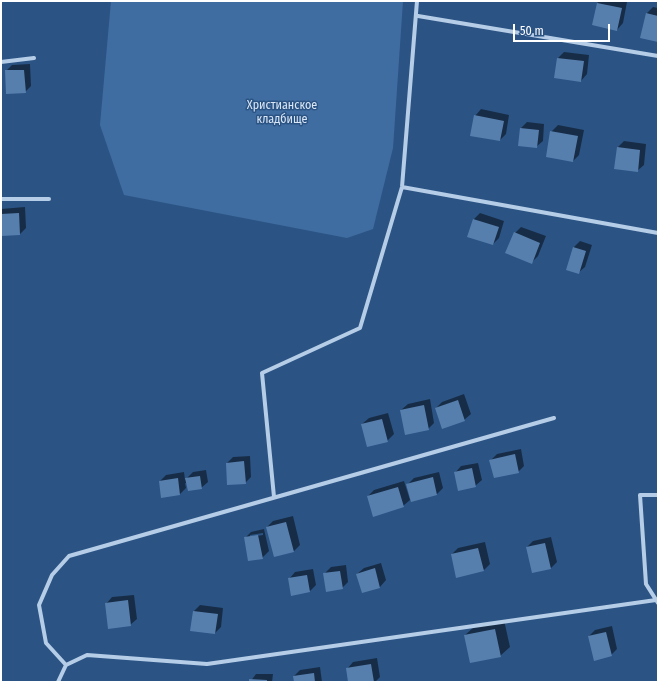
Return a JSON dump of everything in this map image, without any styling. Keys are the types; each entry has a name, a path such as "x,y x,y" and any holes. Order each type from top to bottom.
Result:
{"street":[{"path":"274,497 262,373 360,328 402,187 418,16 417,1"},
{"path":"418,16 658,56"},
{"path":"1,62 34,58"},
{"path":"402,187 658,233"},
{"path":"1,199 49,199"},
{"path":"66,665 46,642 39,605 52,575 69,556 554,418"},
{"path":"58,682 66,665 87,655 207,664 657,601 646,584 640,495 658,495"}],"green space":[{"name":"Христианское кладбище","path":"111,1 403,1 393,148 373,229 347,238 124,195 100,125"}],"building":[{"path":"597,3 622,8 617,31 592,25"},
{"path":"646,13 658,16 658,42 640,38"},
{"path":"557,58 584,61 581,82 554,78"},
{"path":"5,70 24,70 26,93 6,94"},
{"path":"474,115 504,121 500,141 470,136"},
{"path":"520,128 539,130 537,148 518,146"},
{"path":"550,131 578,136 573,162 546,157"},
{"path":"617,147 640,150 638,172 614,169"},
{"path":"19,213 20,235 1,236 1,214"},
{"path":"473,219 499,227 493,245 467,237"},
{"path":"514,232 540,243 532,264 505,253"},
{"path":"573,247 586,251 579,274 566,270"},
{"path":"458,400 465,421 442,429 435,408"},
{"path":"424,405 429,430 405,435 400,410"},
{"path":"382,419 388,442 367,447 361,424"},
{"path":"515,454 519,473 494,478 489,460"},
{"path":"244,461 246,484 227,485 226,463"},
{"path":"472,468 476,487 458,491 454,472"},
{"path":"200,476 202,489 188,491 185,478"},
{"path":"433,477 437,495 411,502 406,484"},
{"path":"178,478 180,495 161,498 159,481"},
{"path":"398,487 404,507 373,517 367,496"},
{"path":"286,522 294,552 274,557 266,527"},
{"path":"258,535 263,559 248,561 244,537"},
{"path":"545,543 551,569 532,573 526,547"},
{"path":"478,548 484,571 456,578 451,554"},
{"path":"375,568 380,588 362,593 356,574"},
{"path":"340,571 343,589 326,592 323,573"},
{"path":"307,575 310,592 291,596 288,578"},
{"path":"128,600 131,626 108,629 105,603"},
{"path":"193,611 218,614 215,634 190,631"},
{"path":"495,629 501,657 470,663 464,635"},
{"path":"606,632 612,656 594,661 588,636"},
{"path":"371,664 374,682 348,682 346,668"},
{"path":"314,673 315,682 294,682 293,676"},
{"path":"249,679 267,680 267,682 249,682"}]}
